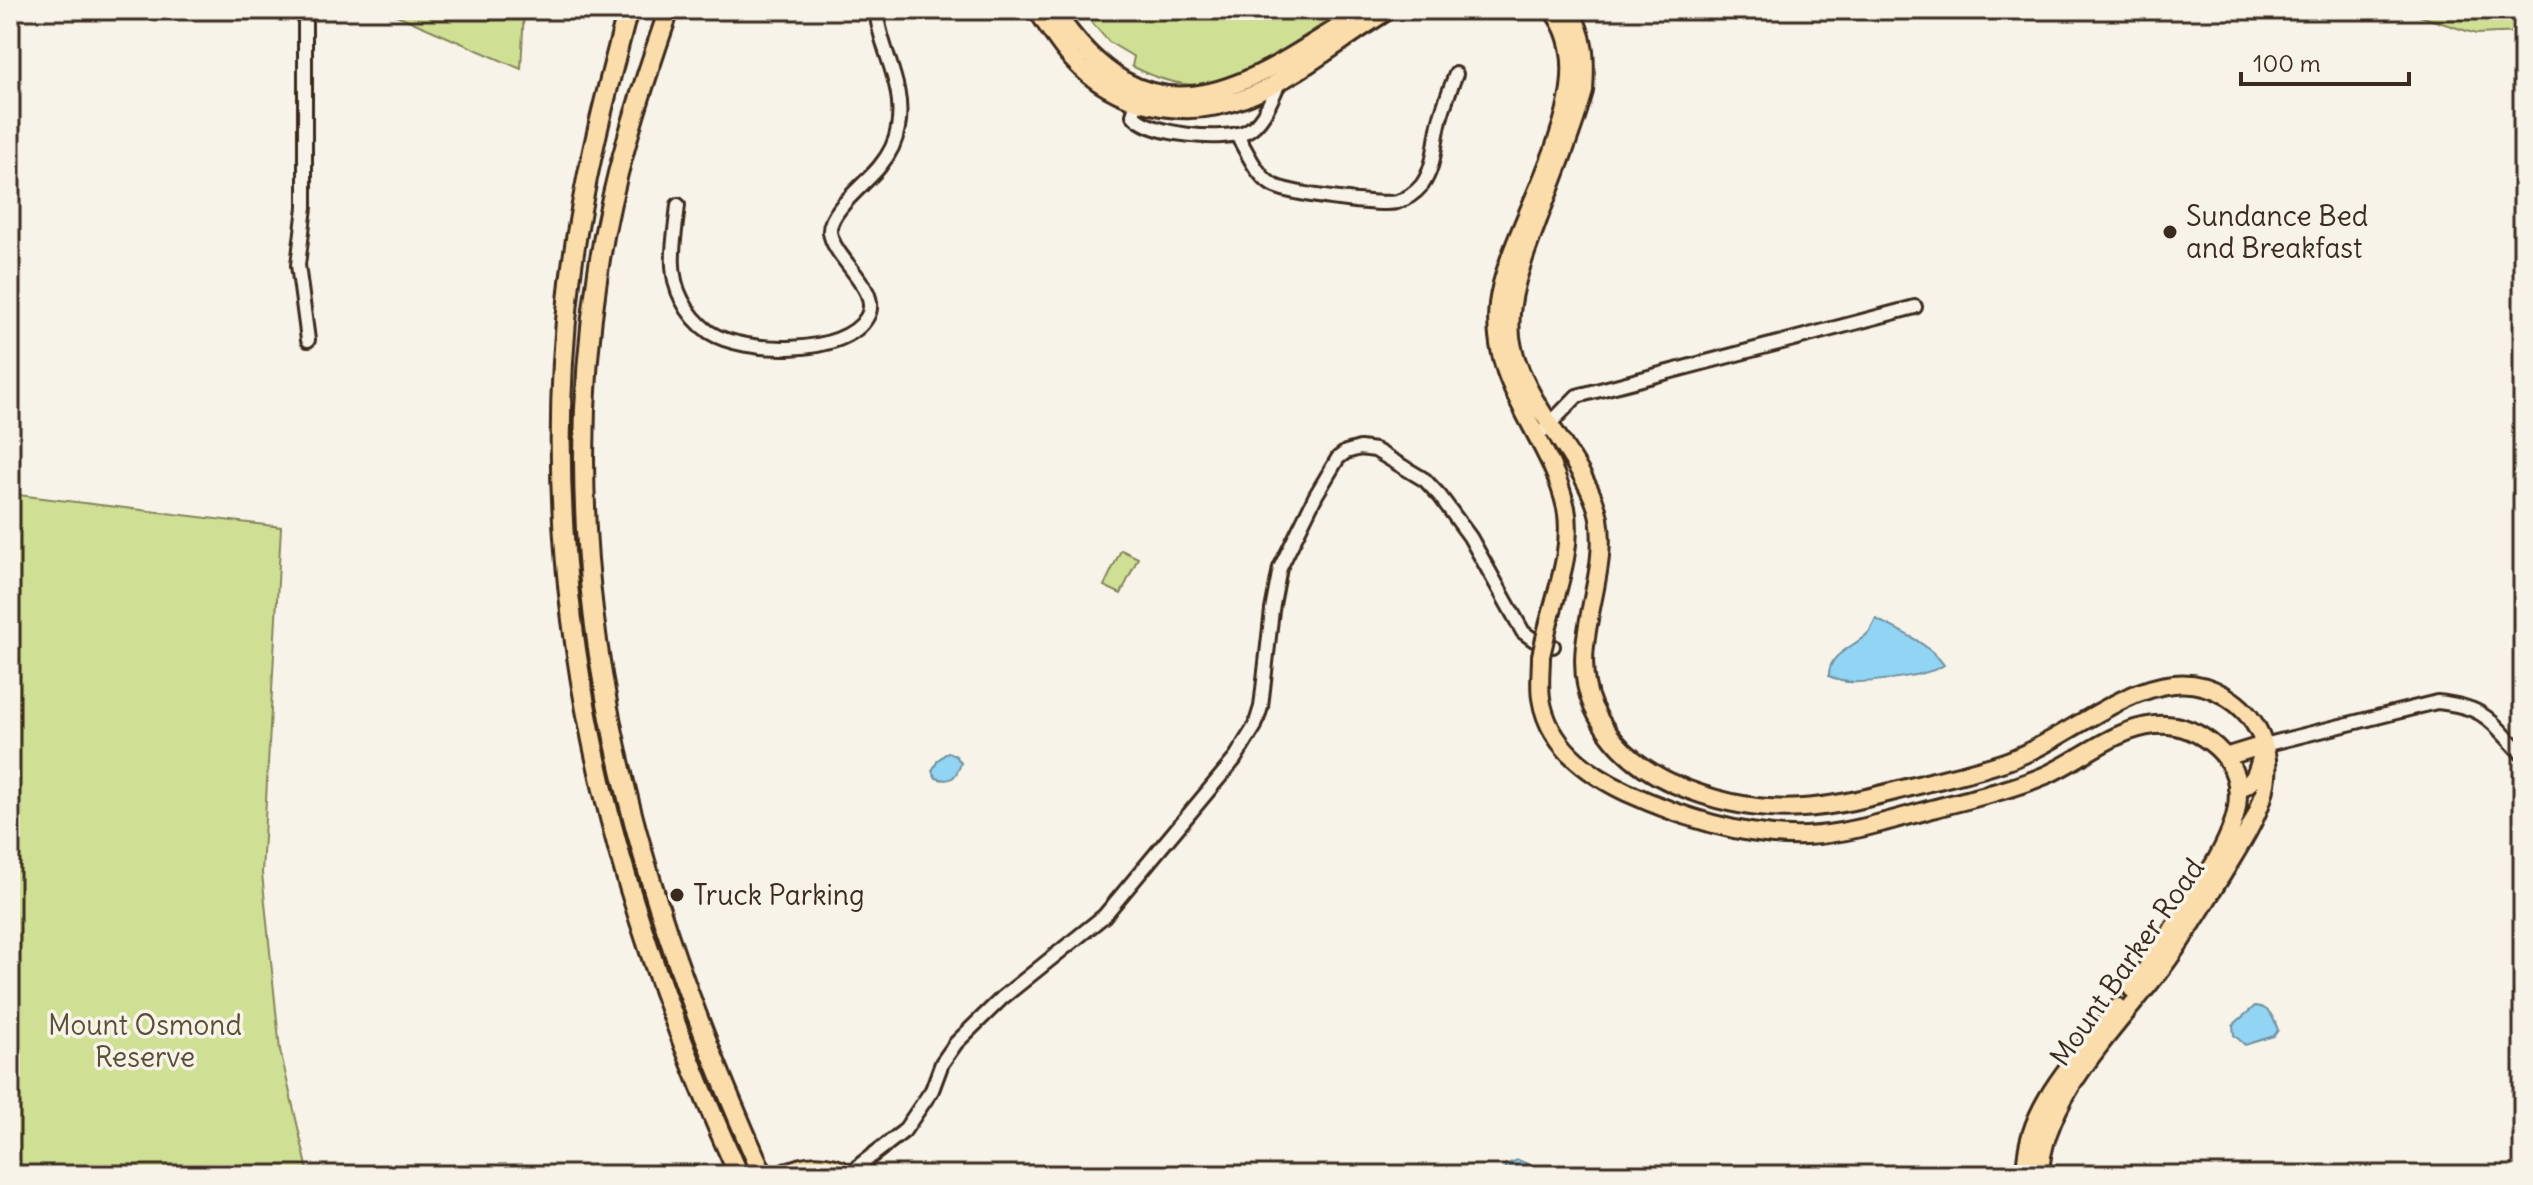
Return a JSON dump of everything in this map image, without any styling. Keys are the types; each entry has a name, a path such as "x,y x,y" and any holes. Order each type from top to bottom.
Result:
{"highway":[{"path":"628,10 589,164 570,283 560,463 566,584 586,719 625,880 684,1050 739,1175"},
{"path":"669,10 623,151 598,270 587,359 583,449 588,571 603,689 645,866 703,1037 762,1172"},
{"path":"783,1175 805,1166 819,1165 853,1173"}],"main road":[{"path":"1037,10 1079,67 1097,82 1163,108 1210,107 1242,99 1281,79 1389,10"},
{"path":"1054,10 1089,54 1138,96 1201,95 1229,89 1275,68 1365,10"},
{"name":"Mount Barker Road","path":"1552,10 1560,19 1568,38 1572,61 1567,105 1505,272 1496,329 1498,349 1507,377 1589,491 1598,515 1601,551 1586,639 1586,687 1608,733 1624,753 1651,774 1721,802 1801,810 1845,804 2007,761 2054,740 2132,695 2159,686 2183,683 2211,689 2241,708 2257,728 2264,745 2267,784 2258,812 2168,960 2065,1096 2047,1133 2040,1175"},
{"name":"Mount Barker Road","path":"1569,10 1581,34 1586,59 1584,91 1518,273 1511,306 1511,339 1543,430 1567,524 1563,566 1540,694 1549,727 1569,754 1609,784 1670,810 1742,830 1807,836 1869,826 2010,788 2047,775 2118,736 2156,725 2191,731 2210,742 2225,757 2237,788 2238,805 2234,823 2214,865 2158,953 2057,1083 2041,1110 2029,1142 2026,1175"},
{"path":"2225,757 2264,745"},
{"path":"2237,788 2247,785 2254,778 2264,745"}],"street":[{"path":"305,10 305,207 298,265 308,340"},
{"path":"678,205 672,253 675,285 693,318 710,332 729,341 749,345 794,348 820,344 856,331 868,316 870,299 838,251 830,232 837,213 881,166 898,130 899,100 895,74 881,37 876,10"},
{"path":"1236,134 1270,184 1283,189 1394,203 1409,197 1429,173 1442,110 1456,74"},
{"path":"1138,96 1133,115 1138,122 1149,127 1192,135 1236,134 1246,131 1262,115 1281,79"},
{"path":"1543,430 1577,396 1915,307"},
{"path":"853,1173 904,1131 932,1090 942,1063 956,1043 1002,998 1104,916 1234,760 1255,726 1261,707 1280,568 1338,458 1360,448 1375,450 1425,480 1470,537 1523,632 1547,645"},
{"path":"2264,745 2437,702 2464,705 2483,715 2523,755"}],"green space":[{"path":"385,10 524,10 521,69"},
{"path":"1081,10 1344,10 1256,66 1218,82 1202,85 1166,80 1132,66 1134,57 1109,42"},
{"path":"2401,10 2523,10 2523,32 2476,34"},
{"name":"Mount Osmond Reserve","path":"10,494 281,527 262,873 280,1050 309,1175 10,1175"},
{"path":"1121,550 1138,558 1121,594 1104,586"}],"water":[{"path":"1876,619 1921,644 1944,665 1924,673 1878,681 1839,681 1829,676 1832,662 1868,633"},
{"path":"948,752 961,763 959,768 955,776 949,779 936,778 932,771 938,760"},
{"path":"2255,1006 2268,1011 2278,1030 2274,1036 2245,1045 2234,1035 2233,1025"},
{"path":"1518,1160 1530,1165 1531,1175 1510,1175 1504,1165"}],"place":[{"name":"Sundance Bed and Breakfast","path":"2170,232"},
{"name":"Truck Parking","path":"677,895"}]}
